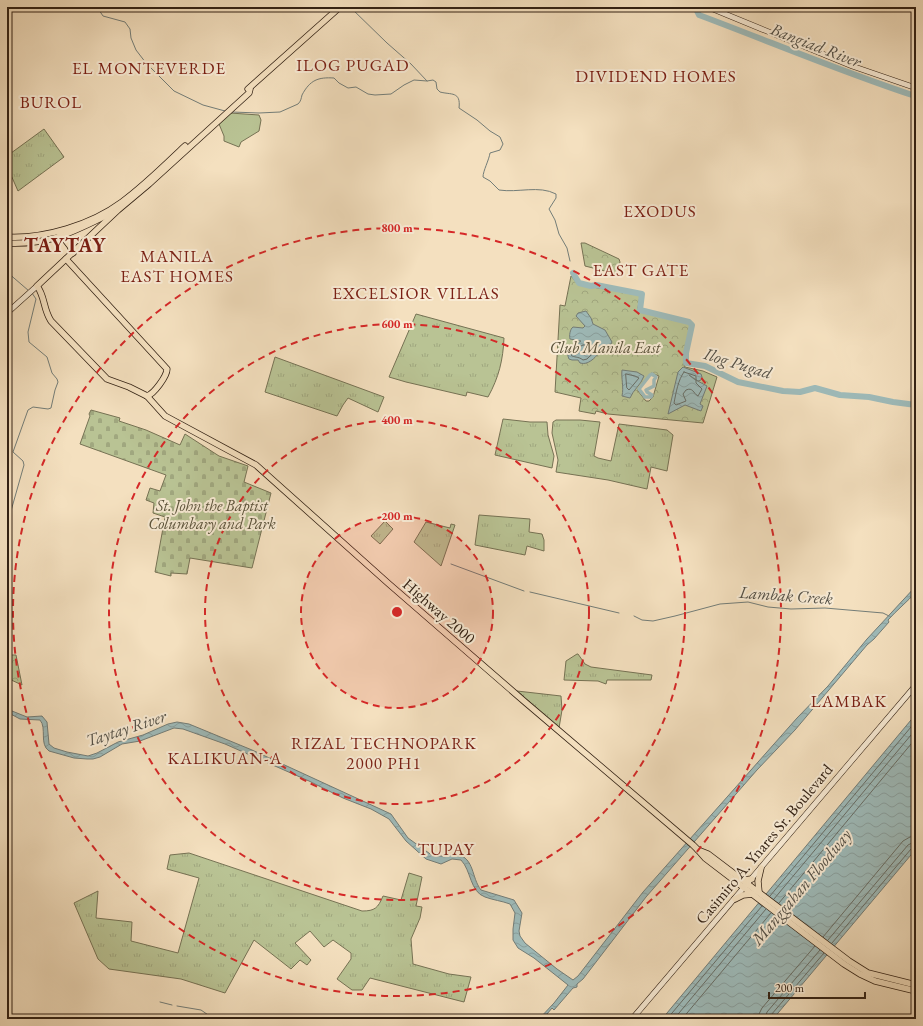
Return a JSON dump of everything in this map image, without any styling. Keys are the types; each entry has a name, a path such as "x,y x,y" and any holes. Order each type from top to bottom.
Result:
{"main road":[{"path":"7,243 43,241 89,223 117,208 161,173 199,136 226,111 249,93 250,89 340,7"},
{"path":"708,7 852,66 916,88"},
{"path":"7,313 73,253 122,202 199,136"},
{"path":"61,234 70,246 73,253"},
{"path":"7,237 61,234"},
{"path":"37,286 40,290 45,312 48,317 101,374 107,379 129,387 147,396 152,394 167,373 167,369 66,259"},
{"path":"154,392 155,405"},
{"name":"Highway 2000","path":"147,396 165,416 256,465 367,565 687,841 698,850 708,854 742,886 757,894 832,951"},
{"name":"Casimiro A. Ynares Sr. Boulevard","path":"752,879 916,685"},
{"path":"734,899 743,895 757,894 761,868"},
{"path":"742,886 752,879"},
{"name":"Casimiro A. Ynares Sr. Boulevard","path":"632,1019 734,899 742,886"},
{"path":"832,951 868,973 916,985"},
{"path":"832,951 867,978 888,985 916,991"}],"green space":[{"path":"230,113 259,115 261,120 259,131 241,142 239,147 224,141 224,136 219,124"},
{"path":"44,129 64,157 18,191 7,166 7,156"},
{"path":"581,243 585,243 619,259 620,262 617,274 585,266"},
{"name":"Club Manila East","path":"571,276 579,285 638,294 640,296 639,311 688,323 690,326 684,365 685,367 703,371 717,377 703,423 608,414 596,411 595,414 579,411 581,398 555,392 560,305 565,306","holes":["651,373 659,376 653,397 649,401 646,401 638,389"]},
{"path":"416,314 504,338 500,368 488,397 467,392 466,396 389,377"},
{"path":"275,357 384,397 378,412 348,398 337,416 265,392"},
{"name":"St. John the Baptist Columbary and Park","path":"91,410 120,418 119,421 146,430 180,445 185,434 219,456 248,466 244,482 271,493 252,568 190,558 187,574 171,573 171,576 155,572 165,517 153,513 154,503 146,500 150,488 160,491 166,475 80,444"},
{"path":"503,419 547,422 548,435 554,456 552,468 495,455"},
{"path":"556,420 600,422 594,456 611,461 619,424 667,430 673,435 667,471 651,467 647,489 608,480 556,472 558,460 552,433 553,422"},
{"path":"479,515 530,519 529,532 542,534 544,540 544,551 527,546 525,555 475,545"},
{"path":"385,521 393,529 380,544 371,536"},
{"path":"426,522 450,528 451,524 455,525 441,566 414,542"},
{"path":"577,654 585,664 591,667 652,675 651,680 607,680 606,684 598,681 564,680 566,661"},
{"path":"7,655 16,655 22,685 7,678"},
{"path":"517,691 561,696 562,710 559,728"},
{"path":"189,853 362,911 376,908 383,896 401,900 409,873 422,877 416,906 422,907 420,918 411,939 413,964 449,974 471,977 464,1002 370,978 362,990 352,990 337,979 351,959 351,953 333,940 324,947 310,931 295,943 311,960 307,965 300,960 291,969 254,940 225,993 181,979 109,969 98,959 74,903 98,891 96,918 132,922 131,941 178,953 199,878 167,869 170,855"}],"water":[{"path":"586,311 593,324 605,330 612,342 610,346 604,347 587,363 580,363 578,360 569,359 568,350 581,341 570,339 570,333 573,327 583,328 585,326 576,316 578,313"},
{"path":"683,367 701,374 701,380 698,381 689,375 694,379 707,386 700,404 703,406 701,411 685,405 668,414 678,372"},
{"path":"622,370 637,372 644,376 630,398 622,396"},
{"path":"916,586 916,592 888,620 889,622 867,645 795,730 757,770 646,897 583,979 577,984 577,987 573,988 554,1010 552,1008 543,1019 539,1019 568,985 534,958 518,948 513,940 515,913 510,904 485,897 476,891 467,869 461,860 452,859 441,864 426,859 406,841 389,819 371,809 343,798 309,781 225,744 183,729 174,728 140,741 122,744 100,757 93,759 74,758 49,751 46,748 44,744 43,727 40,720 20,719 7,712 7,709 27,717 42,716 47,722 49,744 54,748 67,752 88,756 118,742 143,735 168,724 177,722 189,724 252,750 391,814 408,838 433,856 457,854 463,856 470,864 481,890 514,900 522,913 519,931 520,936 525,943 573,980 578,976 643,892 797,718 828,686 867,639"},
{"name":"Manggahan Floodway","path":"916,714 916,849 773,1019 662,1019"}],"waterway":[{"name":"Ilog Pugad","path":"97,7 103,16 125,22 130,29 131,38 136,50 146,63 174,91 203,105 225,111"},
{"name":"Ilog Pugad","path":"350,7 427,81"},
{"name":"Bangiad River","path":"670,7 677,9 686,7"},
{"name":"Bangiad River","path":"688,7 696,9 699,15 834,67 915,96"},
{"name":"Ilog Pugad","path":"232,112 280,112 298,104 308,86 315,80 323,78 334,78 348,88 356,87 368,94 375,95 391,94 414,80 433,80 436,82 437,89 440,92 457,96 459,108 500,137 503,144 500,150 490,153 483,177 490,181 499,190 543,190 556,194 556,198 549,209 555,220 559,234 567,248 570,261"},
{"path":"7,272 29,291"},
{"name":"Ilog Pugad","path":"573,273 579,283 642,294 640,310 689,322 692,325 686,353 686,363 705,366 738,382 783,391 800,392 815,388 840,395 869,397 916,405"},
{"path":"7,525 24,465 23,461 13,452 28,410 33,407 51,408 58,382 52,373 47,357 29,342 28,332 36,299 32,293"},
{"path":"652,374 656,377 654,380 654,386 646,390 652,395 651,397 645,397 639,389 652,374"},
{"name":"Lambak Creek","path":"451,564 524,591"},
{"name":"Lambak Creek","path":"530,592 619,613"},
{"name":"Lambak Creek","path":"634,616 642,620 653,621 720,604 748,602 768,607 791,609 825,608 883,613 889,616"},
{"path":"160,1002 172,1005"},
{"path":"177,1006 201,1010 214,1019"}],"district":[{"name":"ILOG PUGAD","path":"353,65"},
{"name":"EL MONTEVERDE","path":"149,68"},
{"name":"DIVIDEND HOMES","path":"656,76"},
{"name":"BUROL","path":"51,102"},
{"name":"EXODUS","path":"660,211"},
{"name":"TAYTAY","path":"65,245"},
{"name":"MANILA EAST HOMES","path":"177,266"},
{"name":"EAST GATE","path":"641,270"},
{"name":"EXCELSIOR VILLAS","path":"416,293"},
{"name":"LAMBAK","path":"849,701"},
{"name":"RIZAL TECHNOPARK 2000 PH1","path":"384,753"},
{"name":"KALIKUAN-A","path":"225,758"},
{"name":"TUPAY","path":"446,849"}],"water label":[{"name":"Taytay River","path":"126,728"}]}
